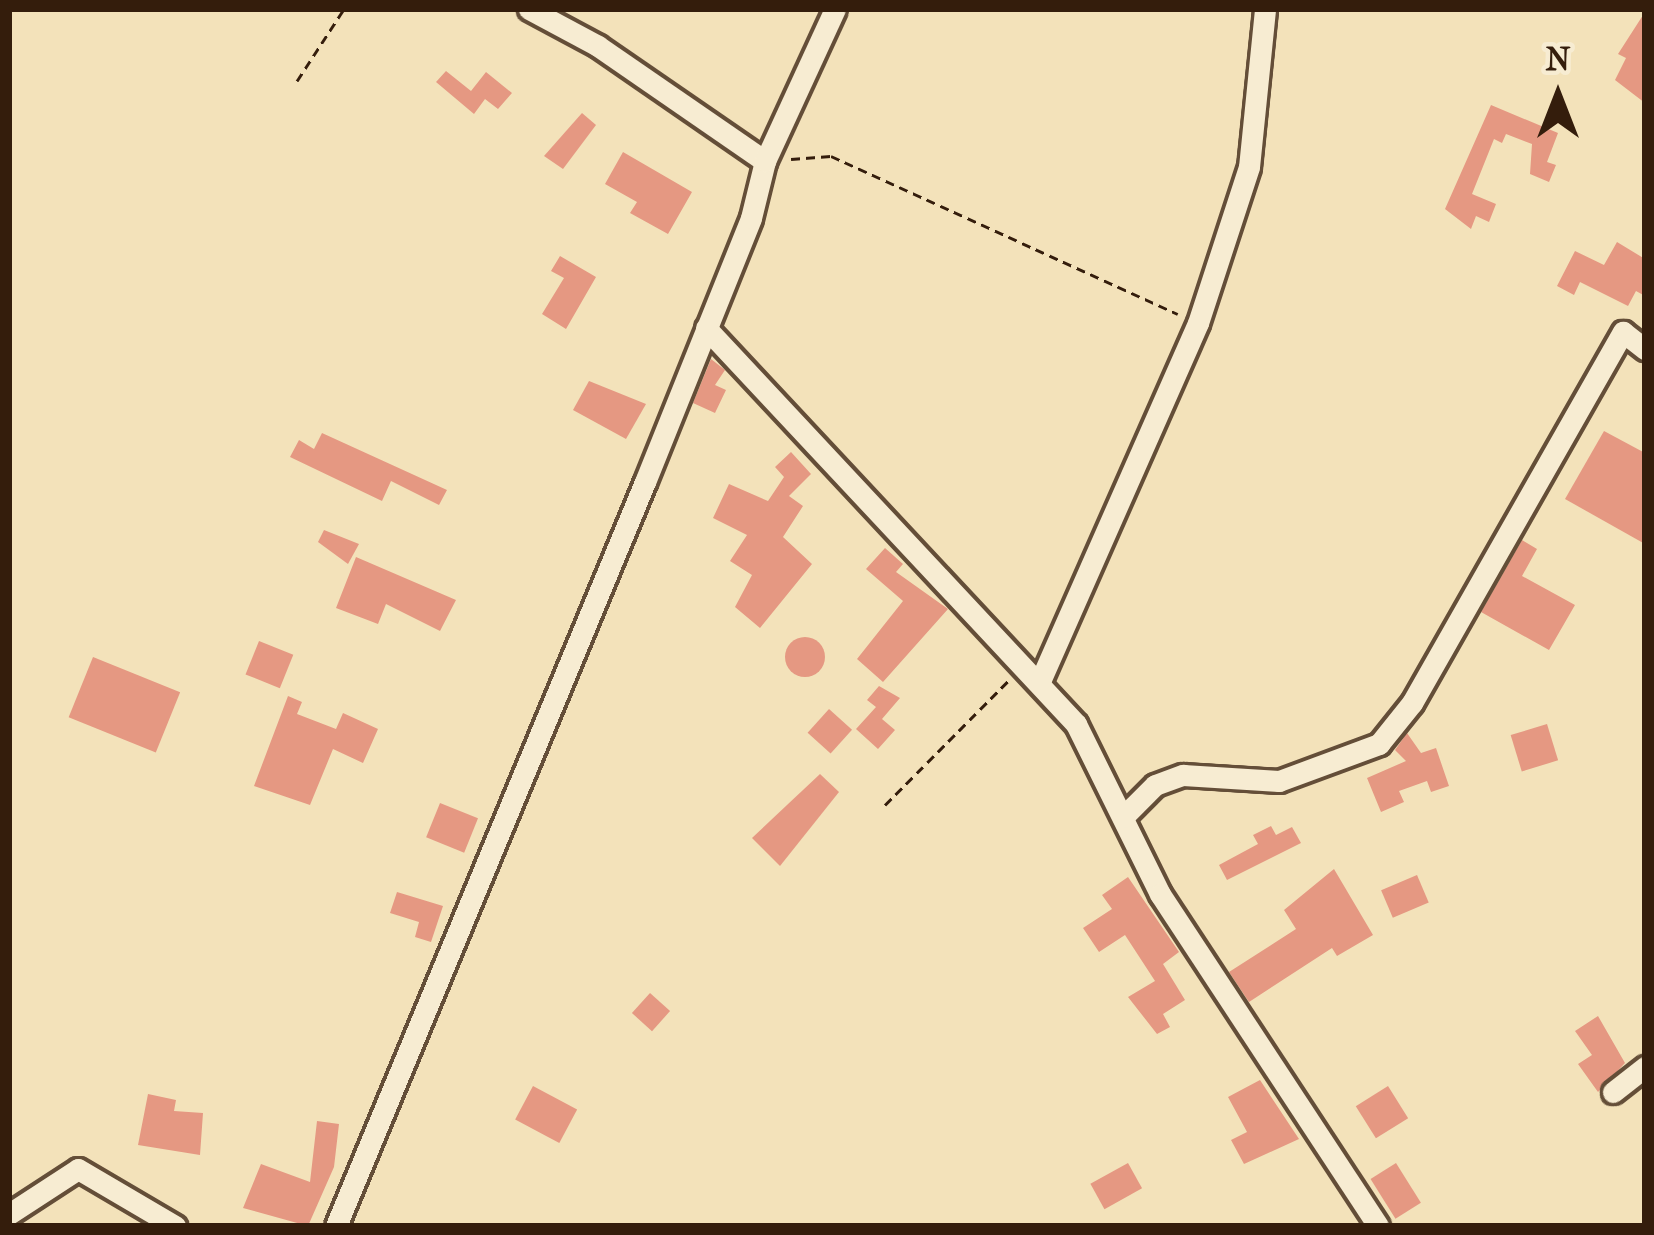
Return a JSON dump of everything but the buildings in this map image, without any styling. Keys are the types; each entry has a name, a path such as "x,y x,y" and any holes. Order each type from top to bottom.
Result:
{"street":[{"path":"529,9 598,46 765,161"},
{"path":"336,1226 645,482 751,218 765,161 835,9"},
{"path":"1041,679 1198,323 1250,166 1265,9"},
{"path":"706,328 1041,679 1076,724 1160,894 1378,1226"},
{"path":"1123,817 1155,785 1183,775 1279,781 1379,744 1412,703 1623,332 1645,350"},
{"path":"1613,1092 1645,1067"},
{"path":"9,1214 78,1169 176,1226"}],"path":[{"path":"297,81 344,9"},
{"path":"765,161 831,155 1198,323"},
{"path":"885,806 1012,678 1041,679"}]}
